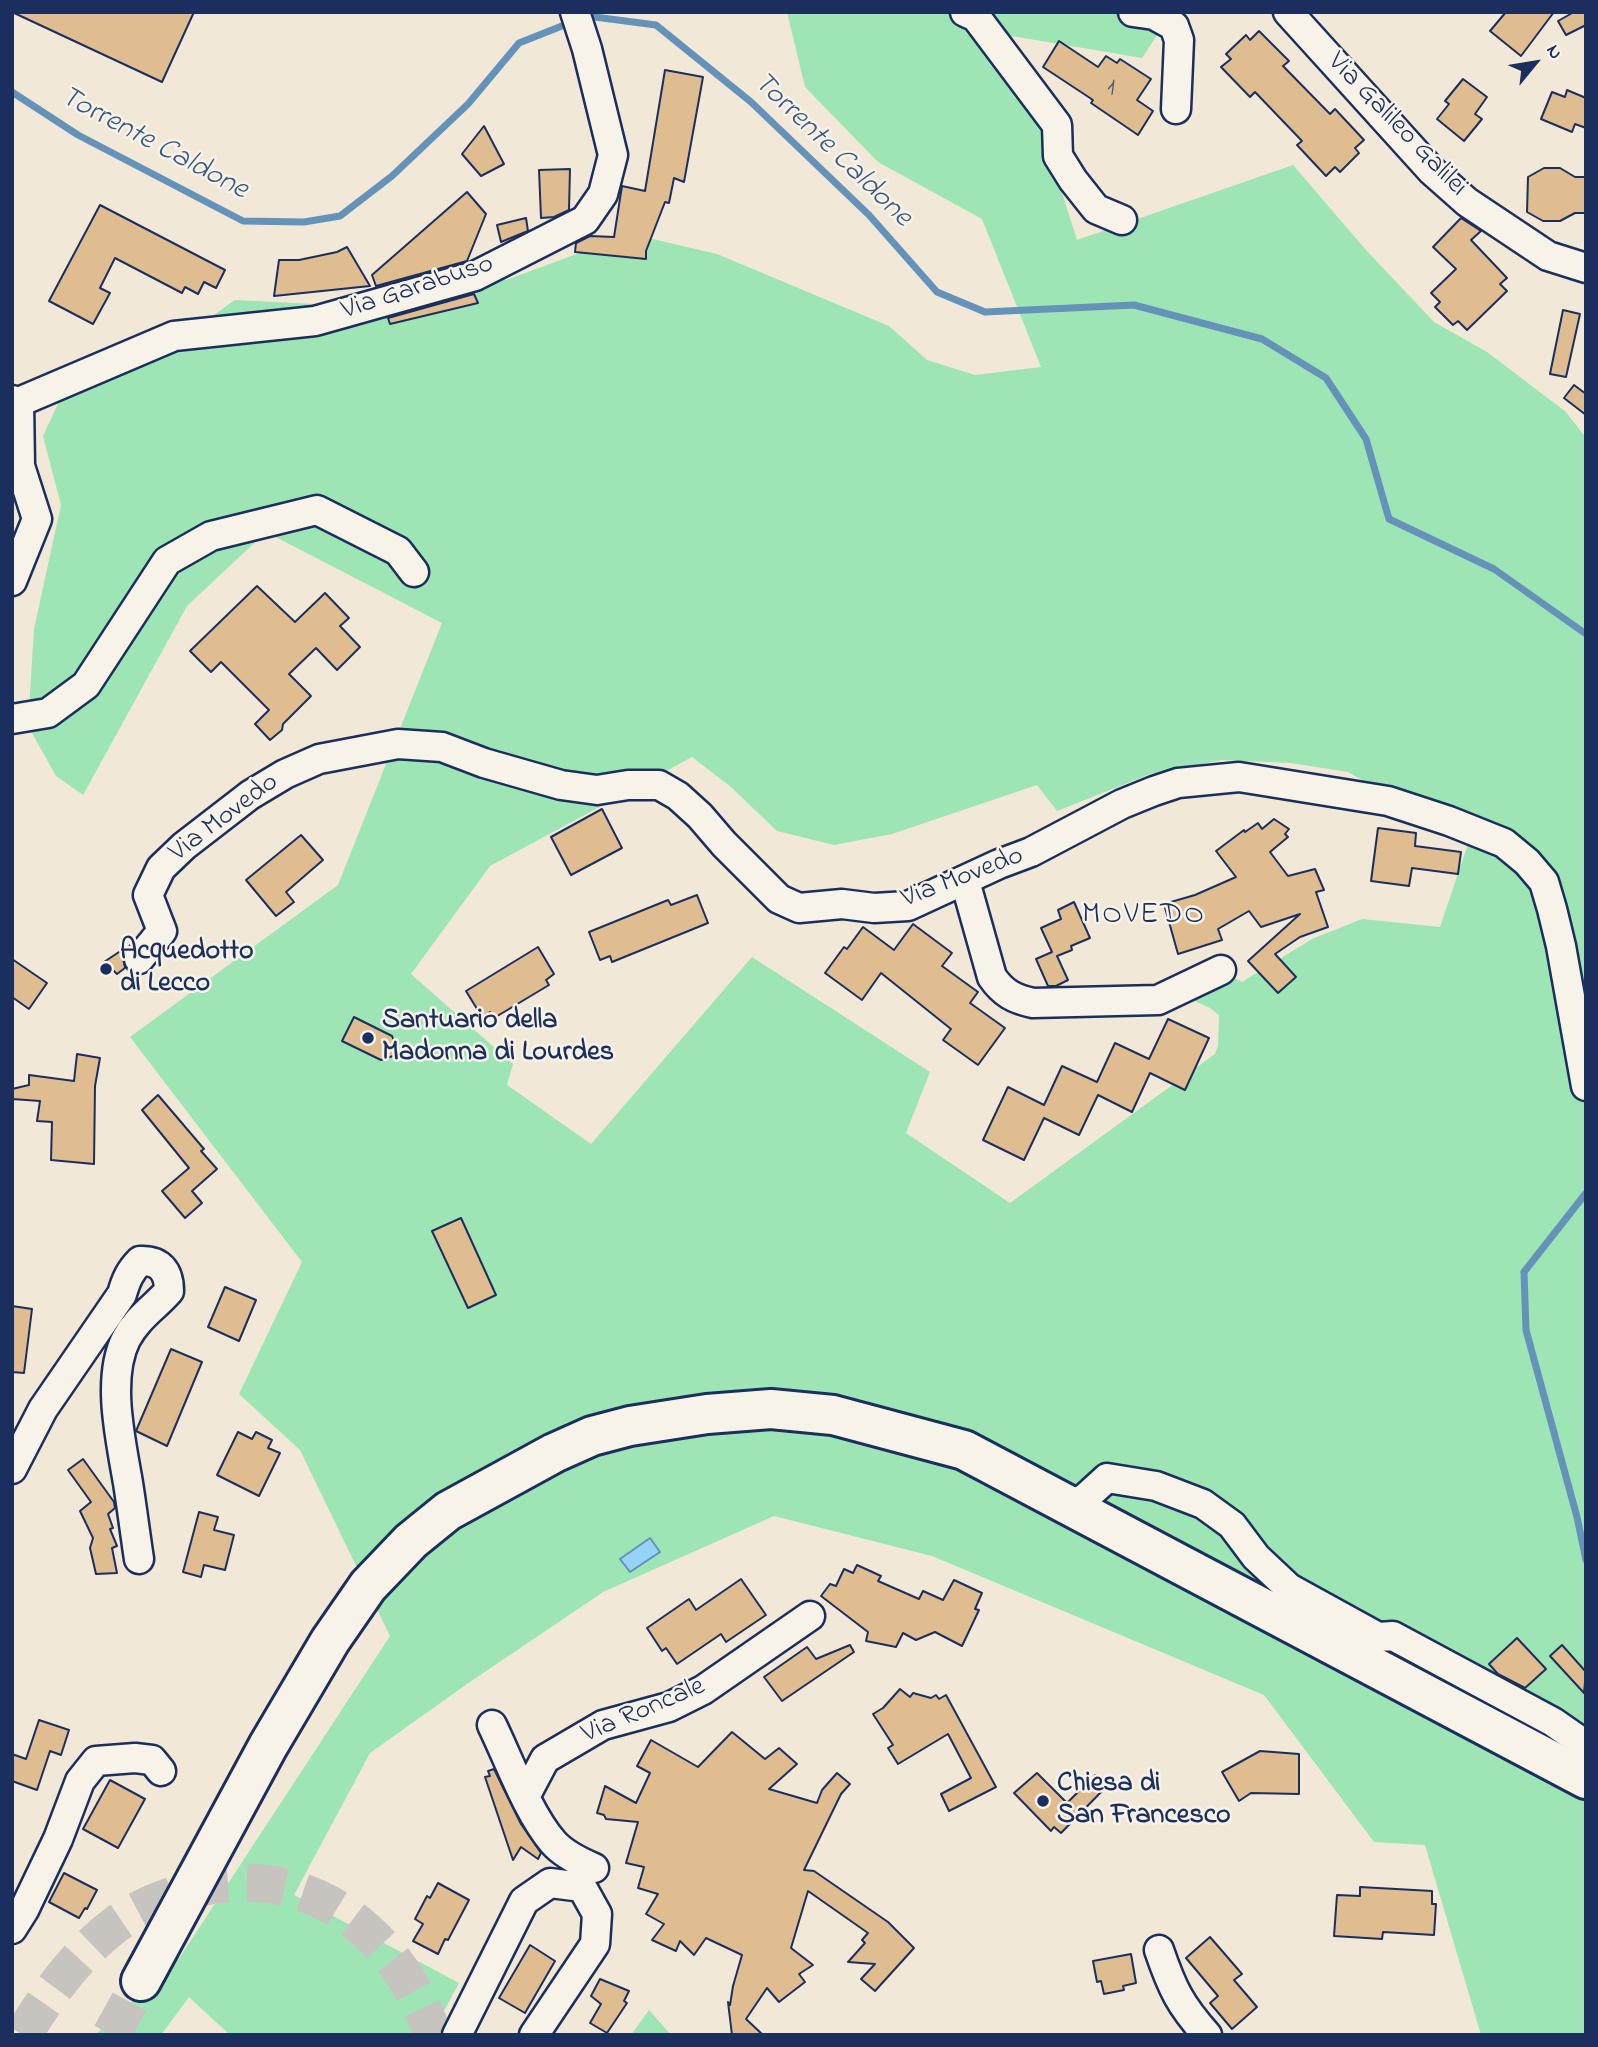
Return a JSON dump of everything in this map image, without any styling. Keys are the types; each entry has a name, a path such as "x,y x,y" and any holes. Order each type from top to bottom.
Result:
{"highway":[{"path":"141,1981 268,1746 330,1641 368,1586 411,1541 448,1511 554,1453 593,1436 630,1426 707,1414 771,1409 833,1415 964,1450 1586,1779"}],"street":[{"name":"Via Garabuso","path":"16,401 173,336 315,321 475,276 585,220 603,194 613,155 575,12"},
{"path":"965,12 976,17 1057,125 1058,156 1073,180 1096,209 1122,220"},
{"path":"1133,12 1154,15 1174,26 1179,40 1175,109"},
{"name":"Via Galileo Galilei","path":"1288,12 1433,170 1467,202 1548,256 1586,268"},
{"path":"12,581 37,519 20,466 16,401"},
{"path":"12,719 48,713 86,685 167,561 211,536 317,510 398,551 414,572"},
{"name":"Via Movedo","path":"139,959 162,931 148,895 161,869 184,846 250,795 285,774 318,759 398,744 442,747 484,763 561,785 597,790 628,785 659,785 678,796 700,816 779,899 799,908 842,904 874,908 908,906 1031,852 1122,804 1178,783 1239,777 1388,801 1450,821 1504,843 1527,862 1544,882 1562,946 1586,1086"},
{"path":"965,881 992,977 999,987 1016,1000 1033,1003 1157,1000 1221,970"},
{"path":"12,1469 43,1409 122,1294 132,1268 140,1261 151,1260 163,1267 169,1281 169,1291 146,1310 125,1340 116,1374 119,1432 139,1559"},
{"path":"1070,1507 1085,1498 1107,1478 1156,1486 1203,1504 1232,1525 1256,1557 1289,1588 1378,1637 1393,1636 1552,1721 1586,1745"},
{"name":"Via Roncale","path":"526,1795 545,1759 603,1725 669,1707 703,1690 810,1615"},
{"path":"492,1725 526,1795 553,1842 579,1871 582,1887 597,1914 595,1944 534,2035"},
{"path":"12,1929 58,1839 80,1781 96,1761 135,1758 152,1760 162,1771"},
{"path":"457,2035 524,1901 550,1883 579,1871"},
{"path":"1159,1950 1184,2010 1207,2035"}],"green space":[{"path":"787,12 1172,12 1142,58 1012,36 1077,240 1293,165 1366,250 1434,322 1487,352 1566,412 1586,438 1586,2035 1481,2035 1425,1845 1374,1842 1264,1695 932,1556 774,1516 603,1592 370,1753 294,1895 459,1983 431,2035 230,2035 189,1997 161,2035 95,2035 180,1957 390,1636 300,1450 239,1394 302,1262 130,1037 338,885 442,623 266,532 187,606 83,795 56,776 28,726 34,629 61,505 43,436 62,395 145,364 235,300 354,306 509,279 631,234 717,254 889,326 927,360 975,375 1041,367 982,219 878,162 805,87","holes":["692,757 731,787 777,831 834,845 892,834 1037,785 1057,811 1150,774 1222,760 1291,763 1348,772 1469,841 1440,927 1362,919 1312,939 1242,982 1231,976 1184,996 1219,1015 1215,1054 1010,1203 906,1133 930,1072 752,957 591,1144 507,1085 513,1064 411,974 490,866"]},
{"path":"649,2010 671,2035 631,2035"}],"water":[{"path":"650,1538 660,1552 630,1572 620,1559"}],"building":[{"path":"12,12 194,12 162,82"},
{"path":"1506,12 1554,12 1521,56 1490,31"},
{"path":"1574,12 1586,12 1586,25 1566,35 1558,21"},
{"path":"1259,31 1289,61 1283,66 1330,114 1335,109 1364,140 1355,148 1359,153 1340,172 1335,167 1326,176 1297,145 1302,141 1255,92 1250,97 1221,67 1231,59 1226,54 1246,35 1250,40"},
{"path":"1059,41 1098,67 1106,56 1117,63 1120,59 1151,79 1137,100 1153,111 1138,135 1091,103 1093,100 1043,67"},
{"path":"665,70 703,77 684,182 674,178 669,203 665,202 646,251 646,259 575,252 576,243 590,236 614,237 622,186 645,191"},
{"path":"1463,79 1487,97 1475,114 1482,119 1464,141 1437,119 1449,104 1445,101"},
{"path":"1567,90 1586,98 1586,128 1575,124 1572,132 1541,119 1552,92 1565,97"},
{"path":"484,126 504,164 481,176 462,154"},
{"path":"1544,168 1560,168 1575,177 1586,177 1586,213 1575,213 1560,221 1543,221 1527,212 1528,177"},
{"path":"570,169 569,210 554,217 541,218 539,170"},
{"path":"467,192 486,214 467,261 376,286 372,275"},
{"path":"100,205 225,270 216,288 204,282 198,294 185,287 182,293 115,258 100,288 110,293 93,324 49,301"},
{"path":"526,218 528,231 501,242 497,225"},
{"path":"1461,218 1481,231 1471,240 1507,278 1500,284 1507,291 1467,330 1458,321 1453,325 1435,307 1440,302 1431,293 1456,269 1433,247"},
{"path":"347,247 370,286 274,296 279,260 299,260 337,252"},
{"path":"474,294 478,303 390,324 388,318"},
{"path":"1563,310 1580,314 1566,377 1550,374"},
{"path":"1574,385 1586,394 1586,415 1564,398"},
{"path":"257,586 295,622 325,593 349,618 340,626 360,647 337,670 316,648 289,674 311,696 270,740 255,724 269,710 221,662 211,672 190,651"},
{"path":"602,809 622,848 571,875 551,837"},
{"path":"1274,819 1289,829 1285,834 1288,837 1270,852 1288,876 1315,869 1324,890 1316,892 1328,927 1300,937 1275,954 1296,977 1278,993 1248,961 1300,914 1261,927 1249,911 1218,929 1222,940 1178,954 1164,904 1195,895 1236,877 1216,851 1244,830 1245,832 1258,823 1262,829"},
{"path":"1378,828 1416,833 1415,846 1461,852 1458,874 1412,868 1409,886 1371,881"},
{"path":"301,835 323,860 286,892 294,902 276,916 246,880"},
{"path":"697,895 708,923 612,962 610,956 600,960 589,932 668,900 671,905"},
{"path":"1074,902 1090,938 1057,956 1068,980 1056,986 1048,986 1036,959 1052,952 1041,928 1061,919 1058,910"},
{"path":"913,924 952,953 942,966 978,992 970,1003 1005,1028 978,1065 943,1040 951,1029 881,973 862,1000 825,973 863,927 894,950"},
{"path":"538,947 554,974 546,980 549,985 494,1018 490,1012 482,1017 466,991"},
{"path":"122,950 125,968 117,974 104,962"},
{"path":"12,959 47,983 29,1009 12,997"},
{"name":"Santuario della Madonna di Lourdes","path":"354,1017 392,1036 397,1049 393,1056 381,1060 342,1041"},
{"path":"1168,1019 1209,1038 1185,1090 1150,1073 1132,1112 1098,1095 1079,1135 1044,1118 1024,1160 983,1140 1008,1087 1044,1105 1062,1066 1097,1082 1115,1043 1149,1059"},
{"path":"77,1054 100,1058 95,1086 94,1164 51,1160 52,1122 37,1121 40,1101 12,1099 12,1089 29,1085 29,1075 74,1081"},
{"path":"158,1095 204,1149 201,1151 217,1169 192,1191 202,1203 185,1218 162,1191 189,1168 142,1110"},
{"path":"461,1218 496,1295 468,1308 432,1231"},
{"path":"225,1287 256,1300 239,1341 208,1327"},
{"path":"12,1306 32,1309 24,1373 12,1372"},
{"path":"171,1349 202,1362 167,1446 136,1431"},
{"path":"238,1432 252,1439 256,1432 272,1440 268,1448 280,1453 259,1496 217,1475"},
{"path":"83,1459 114,1502 115,1508 108,1514 113,1528 110,1529 117,1546 112,1548 117,1573 96,1574 90,1548 93,1538 80,1511 91,1502 68,1470"},
{"path":"199,1512 218,1517 214,1530 234,1535 225,1570 204,1565 201,1577 183,1572"},
{"path":"857,1565 881,1576 878,1581 919,1599 923,1591 943,1600 954,1580 982,1593 975,1609 979,1610 962,1646 935,1632 916,1640 903,1633 896,1647 866,1641 868,1632 821,1596 830,1584 836,1586 844,1569 853,1573"},
{"path":"741,1579 766,1615 726,1642 721,1634 677,1664 666,1648 662,1651 647,1628 689,1599 696,1610"},
{"path":"1517,1638 1546,1669 1525,1688 1498,1674 1489,1664"},
{"path":"850,1645 854,1652 782,1701 764,1677 807,1647 816,1659"},
{"path":"1562,1645 1586,1672 1584,1693 1550,1656"},
{"path":"900,1689 910,1697 913,1693 931,1698 936,1695 939,1699 946,1695 996,1787 949,1811 941,1794 971,1778 948,1734 898,1764 888,1748 893,1745 873,1714 883,1708"},
{"path":"39,1720 69,1730 61,1755 50,1751 37,1790 12,1781 12,1754 26,1759"},
{"path":"732,1732 765,1759 779,1748 797,1764 769,1789 817,1803 822,1790 837,1773 850,1784 841,1794 804,1870 814,1871 888,1922 914,1948 875,1991 861,1979 875,1964 848,1962 865,1943 862,1940 868,1933 808,1891 791,1948 813,1965 799,1974 805,1982 779,2002 767,1988 746,2019 763,2035 732,2035 728,2002 730,2005 742,1955 706,1938 694,1955 680,1941 676,1951 652,1940 664,1924 646,1914 658,1894 638,1888 644,1867 626,1863 638,1822 606,1819 604,1815 597,1813 605,1786 636,1803 650,1773 637,1766 651,1740 698,1767"},
{"path":"1260,1751 1299,1754 1299,1794 1251,1793 1239,1801 1222,1772"},
{"path":"494,1769 521,1824 541,1853 538,1859 521,1847 513,1860 485,1777 490,1776 488,1771"},
{"name":"Chiesa di San Francesco","path":"1037,1773 1067,1803 1095,1775 1106,1787 1061,1833 1054,1827 1051,1831 1014,1793"},
{"path":"110,1780 145,1799 118,1848 83,1829"},
{"path":"64,1873 97,1890 79,1918 49,1902"},
{"path":"438,1883 469,1900 438,1954 413,1941 423,1924 415,1919 427,1896 430,1898"},
{"path":"1360,1887 1432,1891 1432,1904 1436,1904 1434,1935 1383,1932 1382,1939 1334,1936 1337,1895 1360,1896"},
{"path":"1210,1937 1242,1974 1234,1980 1257,2007 1232,2029 1210,2003 1218,1996 1186,1958"},
{"path":"530,1945 555,1961 525,2013 499,1998"},
{"path":"1131,1954 1136,1983 1123,1986 1124,1990 1104,1994 1101,1981 1097,1982 1093,1961"},
{"path":"600,1979 629,1991 624,2001 627,2003 607,2033 590,2023 601,2004 591,1996"}],"waterway":[{"name":"Torrente Caldone","path":"583,18 587,16 656,25 751,102 869,215 937,292 985,312 1134,305 1262,339 1326,378 1366,439 1389,519 1494,569 1586,634"},
{"name":"Torrente Caldone","path":"12,92 78,135 243,221 304,222 340,216 392,176 468,104 519,43 572,22"},
{"path":"1586,1193 1524,1272 1526,1330 1577,1517 1586,1560"}],"tunnel":[{"path":"23,2035 64,1976 88,1949 123,1919 167,1897 228,1883 268,1884 305,1893 339,1910 369,1933 395,1963 417,1997 433,2035"},
{"path":"111,2035 141,1981"}],"place":[{"name":"Acquedotto di Lecco","path":"106,969"},
{"name":"Santuario della Madonna di Lourdes","path":"368,1038"},
{"name":"Chiesa di San Francesco","path":"1043,1801"}],"district":[{"name":"MOVEDO","path":"1144,917"}]}
